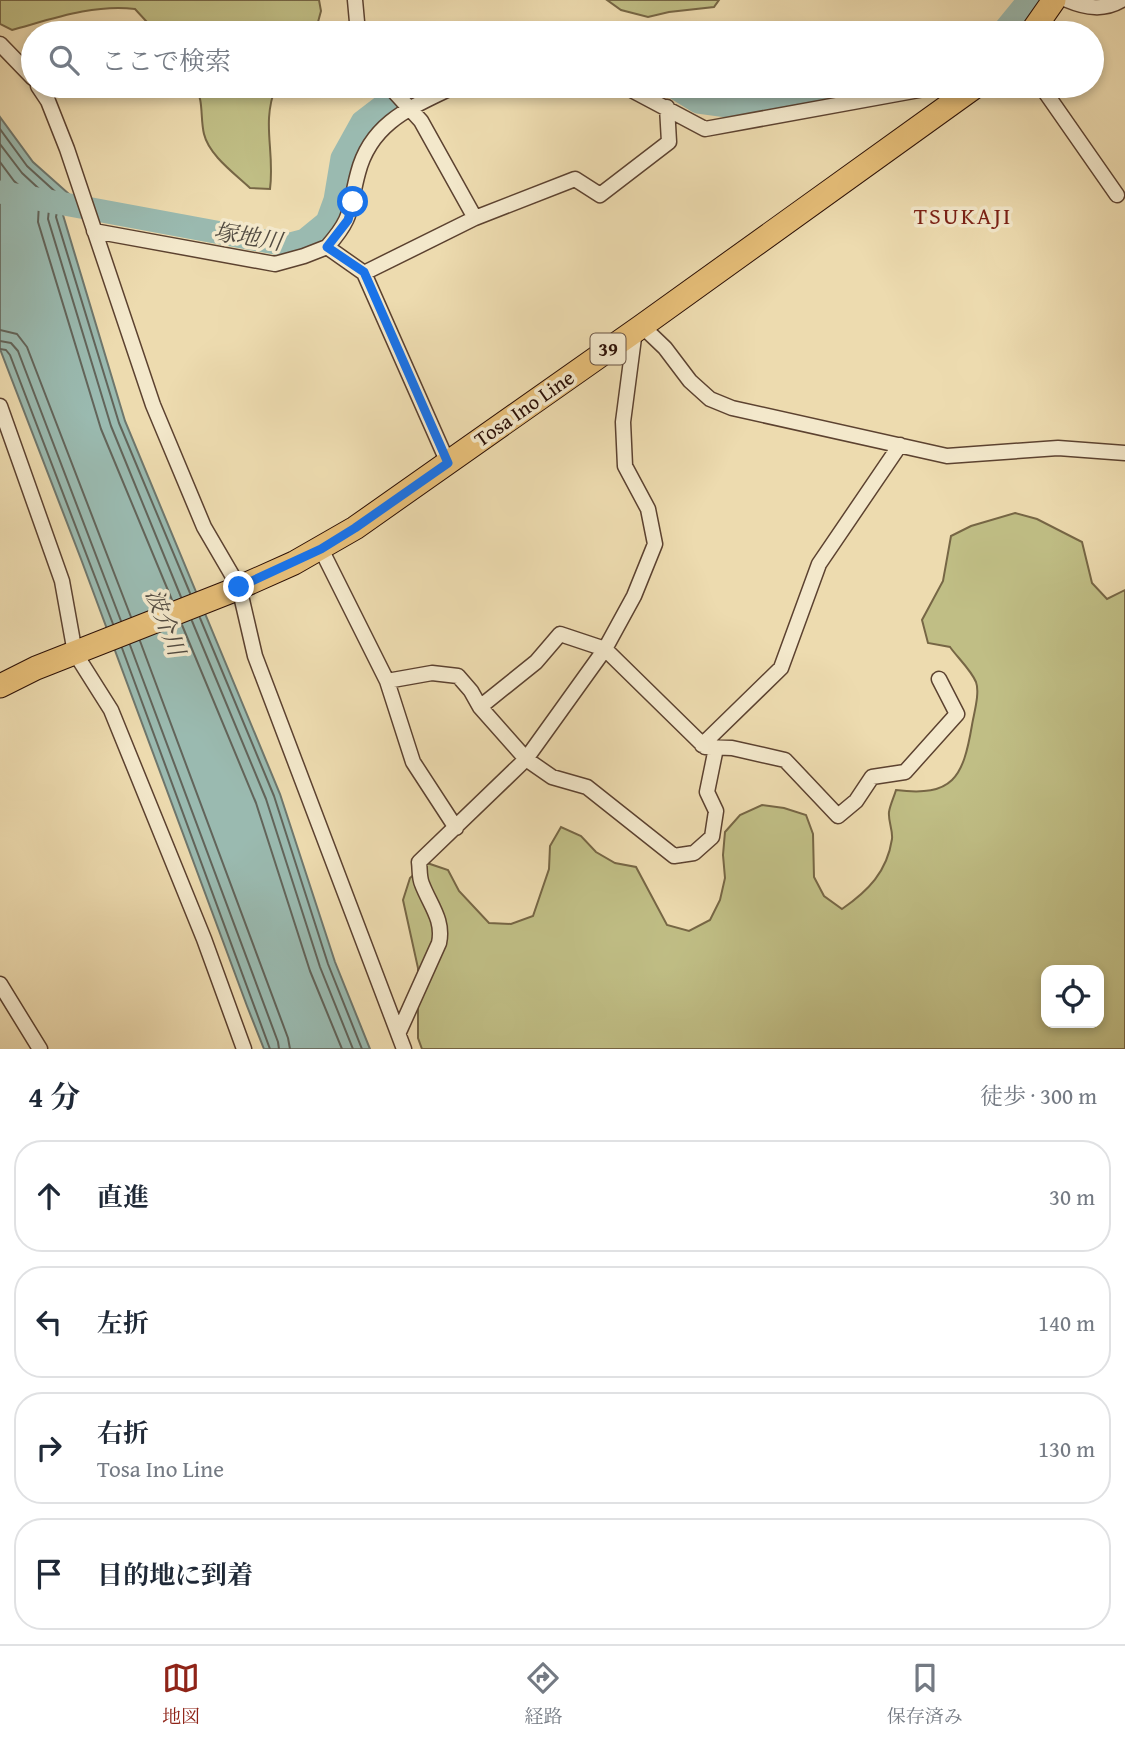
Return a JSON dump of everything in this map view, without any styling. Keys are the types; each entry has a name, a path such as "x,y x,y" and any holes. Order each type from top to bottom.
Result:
{"main road":[{"path":"1039,21 1054,0"},
{"name":"Tosa Ino Line","path":"0,686 36,668 234,590 321,549 355,528 638,328 955,98"}],"street":[{"path":"355,0 357,21"},
{"path":"1067,0 1093,8 1111,7 1122,0"},
{"path":"0,44 21,66"},
{"path":"45,98 57,121 153,405 204,527 234,590 255,656 404,1049"},
{"path":"400,98 421,121 475,218"},
{"path":"93,228 275,264 304,256 327,247 348,220 357,176 368,145 378,132 409,108 430,98"},
{"path":"649,98 705,129 876,98"},
{"path":"1049,98 1117,194"},
{"path":"364,272 475,218 575,180 600,195 668,142 667,107"},
{"path":"327,247 364,272 448,463"},
{"path":"399,1032 441,933 438,916 421,882 419,862 526,759 605,649 634,596 655,544 649,509 625,466 623,422 638,328 665,348 690,381 710,399 732,408 947,456 1058,448 1125,453"},
{"path":"0,406 62,580 78,652 111,710 204,939 244,1049"},
{"path":"387,681 432,673 458,676 480,707 526,759 552,777 587,787 674,856 694,853 712,836 716,811 707,792 709,746 781,668 819,564 900,446"},
{"path":"321,549 387,681 413,762 456,828"},
{"path":"480,707 536,662 560,634 605,649 709,746 732,748 785,760 838,816 856,801 872,777 905,772 957,714 939,679"},
{"path":"0,984 40,1049"}],"shaded area":[{"path":"0,0 319,0 321,11 318,21 146,21 135,9 119,8 73,13 44,21 21,21 21,27 12,30 0,24"},
{"path":"607,0 719,0 714,7 648,17 621,10"},
{"path":"200,98 273,98 269,113 270,189 250,188 211,149 204,134"},
{"path":"1015,513 1037,519 1082,542 1092,583 1107,599 1125,590 1125,1049 422,1049 418,1038 418,968 403,900 410,878 427,863 448,870 459,891 489,923 511,924 533,916 549,869 550,846 561,827 581,836 596,852 615,863 636,867 667,925 689,931 710,920 720,900 725,878 725,832 740,815 762,805 806,815 813,834 814,877 824,896 842,909 868,888 881,871 889,851 892,836 889,812 896,790 931,790 943,786 959,771 968,743 976,703 976,682 950,647 928,643 922,620 943,581 951,536 971,526"}],"water":[{"name":"波介川","path":"0,117 33,162 69,194 63,215 125,421 280,794 335,962 370,1049 264,1049 0,349"}],"waterway":[{"name":"塚地川","path":"1012,21 1029,0"},
{"name":"塚地川","path":"0,192 286,245 305,240 327,222 335,200 342,158 362,122 393,98"},
{"name":"塚地川","path":"692,98 698,102 735,107 782,98"}],"district":[{"name":"TSUKAJI","path":"963,215"}],"route":[{"path":"239,587 321,549 448,463 364,272 327,247 348,220 353,202"}]}
